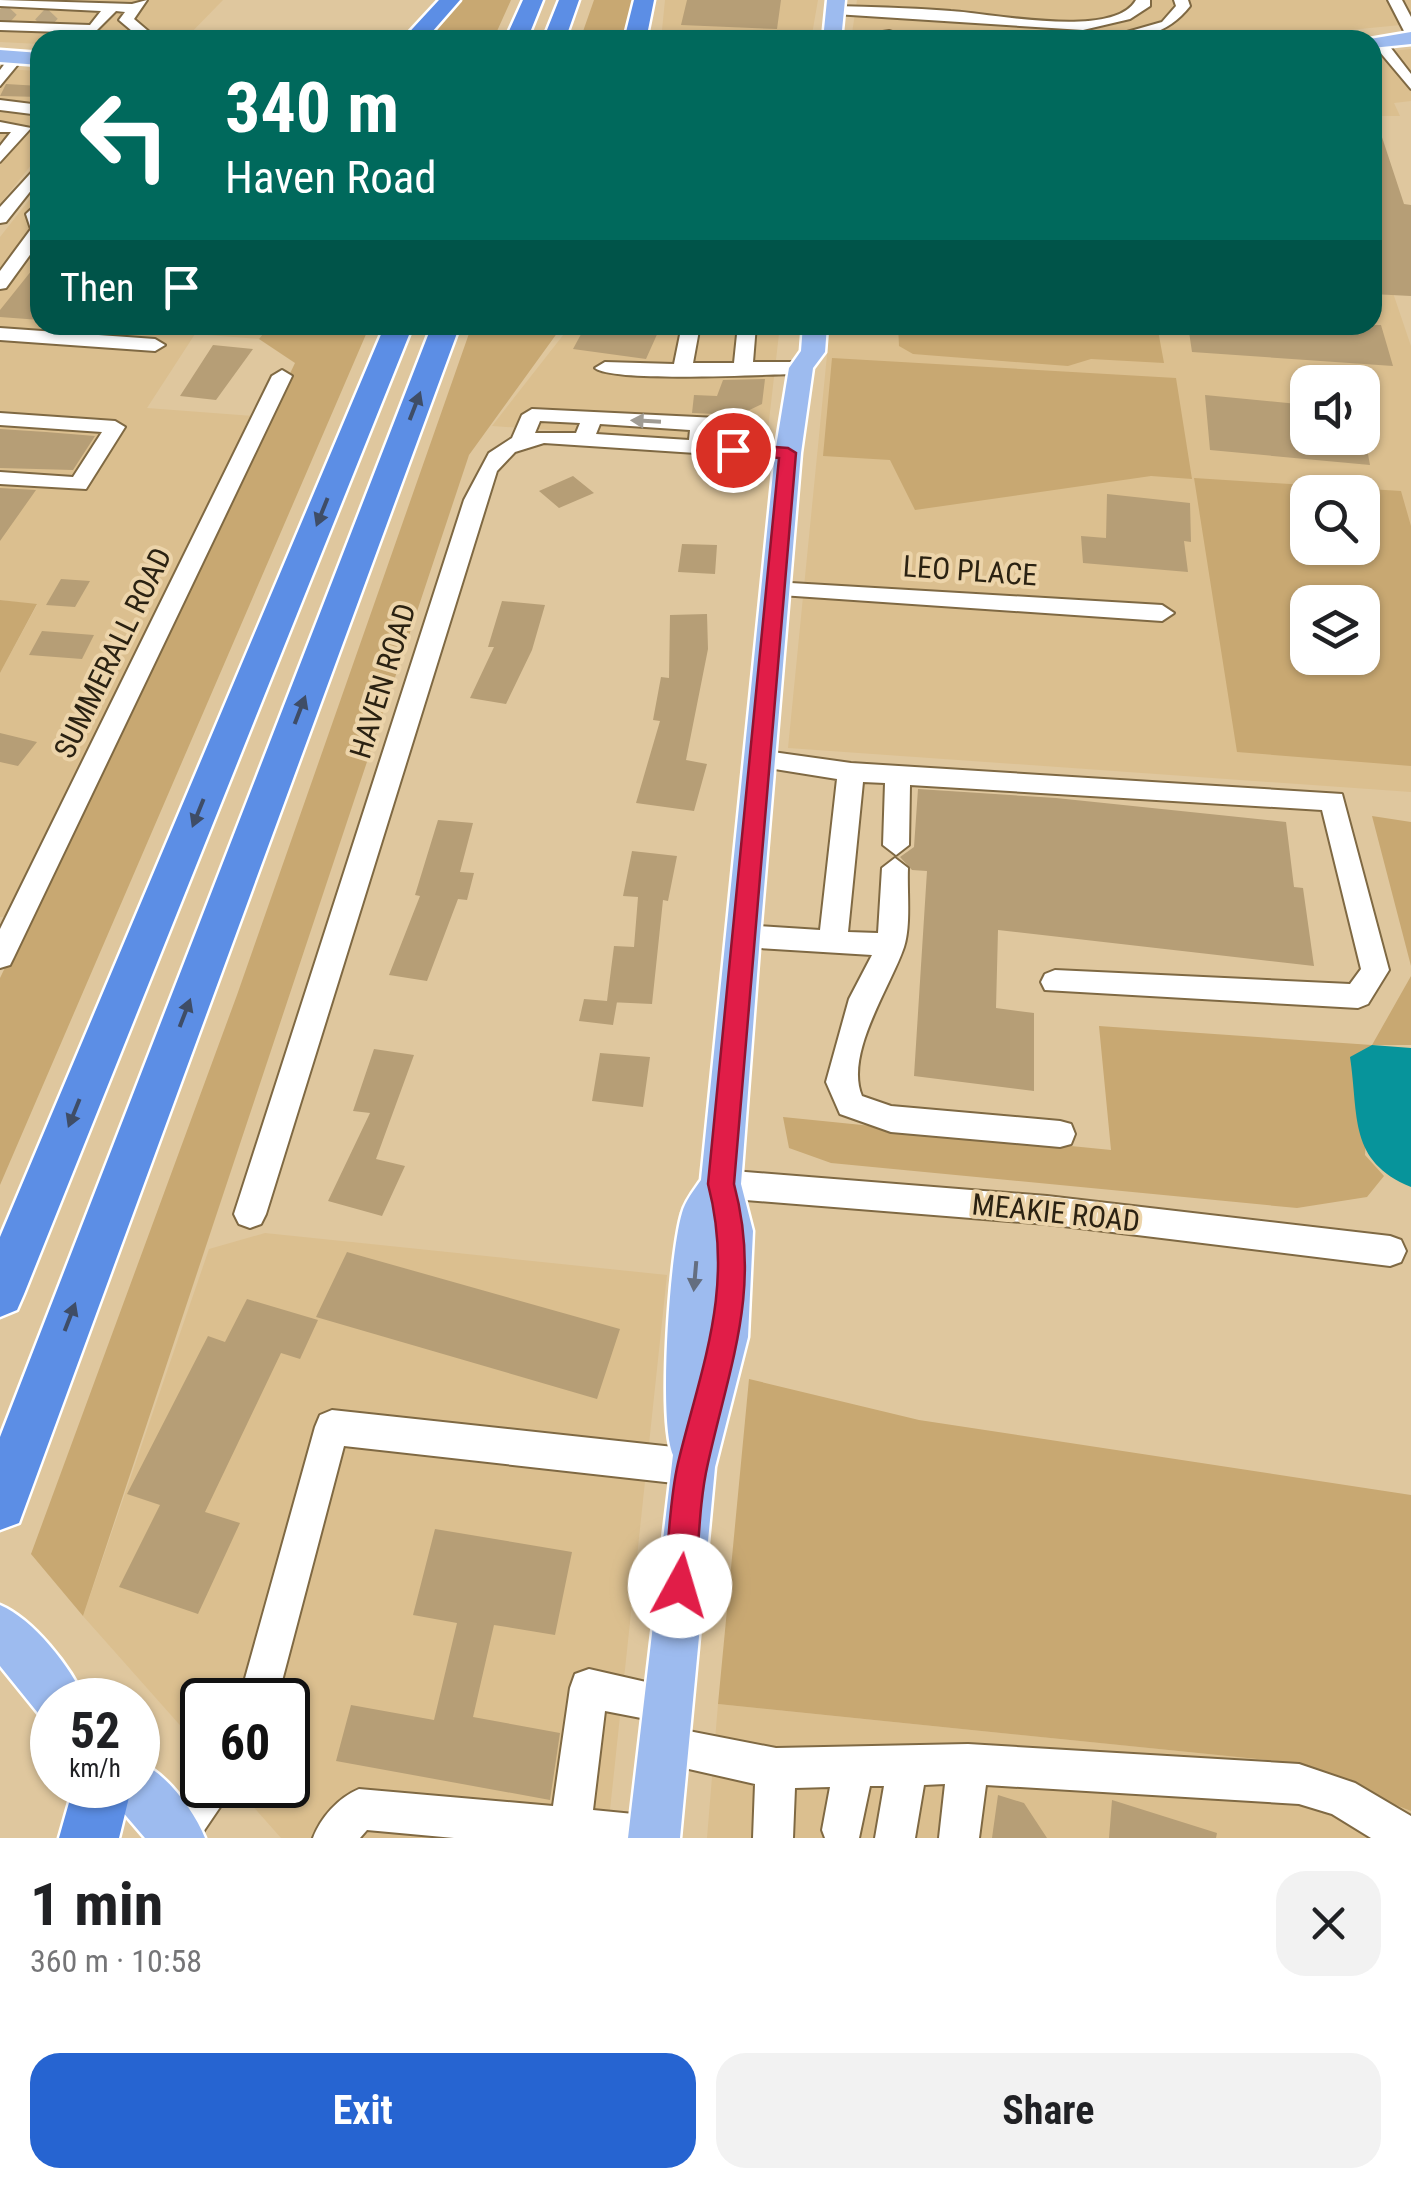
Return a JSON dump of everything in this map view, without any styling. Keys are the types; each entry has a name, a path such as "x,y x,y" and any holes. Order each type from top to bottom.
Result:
{"highway":[{"path":"423,30 450,0"},
{"path":"520,30 533,0"},
{"path":"558,30 569,0"},
{"path":"637,30 644,0"},
{"path":"0,1294 394,335"},
{"path":"0,1504 442,335"},
{"path":"89,1838 96,1808"}],"main road":[{"path":"835,30 836,5"},
{"path":"1382,41 1411,34"},
{"path":"654,1837 692,1467 727,1337 733,1231 721,1184 774,589 800,368 792,349 794,335"},
{"path":"800,368 813,352 814,335"},
{"path":"0,1629 41,1678"},
{"path":"153,1808 177,1836"}],"street":[{"path":"836,5 1032,26 1126,15 1142,6 1143,0"},
{"path":"1145,30 1167,25 1182,6 1180,0"},
{"path":"1399,2 1411,34"},
{"path":"10,4 80,8 139,4"},
{"path":"139,4 126,20 139,30"},
{"path":"0,26 94,30 112,7"},
{"path":"963,17 961,26 968,30"},
{"path":"1087,22 1095,30"},
{"path":"1382,49 1411,84"},
{"path":"0,81 8,57"},
{"path":"0,105 30,109"},
{"path":"0,127 23,128 8,150"},
{"path":"0,218 30,189"},
{"path":"0,284 30,243"},
{"path":"0,334 155,345"},
{"path":"682,366 688,335"},
{"path":"742,368 746,335"},
{"path":"605,368 658,372 682,366 800,368"},
{"name":"SUMMERALL ROAD","path":"0,957 170,615 282,376"},
{"path":"0,419 114,427 79,484 0,478"},
{"path":"699,436 738,425"},
{"name":"HAVEN ROAD","path":"250,1214 462,536 491,459 522,440 588,429 699,436 788,453"},
{"name":"LEO PLACE","path":"774,589 1162,613"},
{"path":"758,759 851,772 1334,800 1375,970 1358,996 1056,982"},
{"path":"833,942 851,772"},
{"path":"898,773 891,945 863,999 841,1082 851,1105 891,1119 1060,1134"},
{"path":"742,936 891,945"},
{"name":"MEAKIE ROAD","path":"721,1184 1047,1210 1390,1250"},
{"path":"264,1678 332,1426 692,1467"},
{"path":"570,1828 589,1688 665,1725 776,1768 968,1764 1300,1784 1341,1796 1410,1838"},
{"path":"959,1838 968,1764"},
{"path":"895,1838 907,1765"},
{"path":"842,1830 854,1766"},
{"path":"772,1838 776,1768"},
{"path":"177,1836 198,1808"},
{"path":"333,1838 358,1810 654,1837"}],"shaded area":[{"path":"0,0 223,0 194,30 30,30 30,44 0,42"},
{"path":"455,0 511,0 498,30 429,30"},
{"path":"594,0 639,0 632,30 584,30"},
{"path":"665,0 818,0 813,30 662,30"},
{"path":"857,0 1411,0 1411,24 1350,30 852,30"},
{"path":"1411,49 1411,101 1394,103 1400,116 1382,116 1382,52"},
{"path":"0,69 30,70 30,166 0,204"},
{"path":"30,199 30,335 194,335 147,408 253,416 5,917 0,917 0,673 37,605 0,600 0,237"},
{"path":"1382,261 1411,346 1411,792 788,748 829,335 1382,335"},
{"path":"208,335 262,335 259,339"},
{"path":"262,335 366,335 0,1185 0,978 295,363 259,339"},
{"path":"468,335 556,335 469,455 83,1616 31,1554 237,995"},
{"path":"563,335 779,335 767,438 735,443 492,426"},
{"path":"898,335 1159,335 1164,363 1091,359 1068,366 913,354 899,346"},
{"path":"832,358 1176,378 1192,479 1151,476 915,510 890,460 823,456"},
{"path":"1194,478 1290,484 1290,565 1380,565 1380,490 1401,491 1411,526 1411,766 1237,752"},
{"path":"0,600 37,604 0,673"},
{"path":"1372,816 1411,822 1411,966"},
{"path":"1411,976 1411,1045 1372,1045"},
{"path":"1099,1026 1372,1045 1365,1155 1384,1176 1367,1197 1297,1208 831,1163 789,1148 783,1117 1111,1150"},
{"path":"265,1233 667,1275 607,1838 281,1838 254,1808 310,1808 310,1678 180,1678 180,1725 160,1703 160,1678 138,1678 83,1616 209,1249"},
{"path":"749,1379 919,1420 1411,1495 1411,1811 1286,1762 718,1704"},
{"path":"718,1704 1286,1762 1411,1811 1411,1838 707,1838"}],"water":[{"path":"1372,1045 1411,1048 1411,1187 1376,1164 1360,1135 1350,1057"}],"building":[{"path":"687,0 781,0 777,29 681,25"},
{"path":"6,84 30,85 30,97 0,96"},
{"path":"1382,137 1404,204 1411,205 1411,296 1382,295"},
{"path":"30,272 30,319 0,317 0,310"},
{"path":"1382,328 1393,366 1192,352 1189,335 1382,335"},
{"path":"581,335 657,335 646,359 573,349"},
{"path":"213,345 253,349 216,400 180,396"},
{"path":"765,379 762,404 739,415 692,413 694,395 717,396 723,380"},
{"path":"1205,395 1290,403 1290,455 1368,455 1370,465 1210,450"},
{"path":"0,429 95,436 73,470 0,468"},
{"path":"573,476 594,493 559,508 539,491"},
{"path":"0,488 36,490 0,541"},
{"path":"1107,494 1190,503 1191,542 1184,541 1188,572 1083,563 1081,536 1106,538"},
{"path":"682,544 717,545 715,574 678,572"},
{"path":"61,579 90,581 75,607 46,605"},
{"path":"502,601 545,605 532,650 506,704 470,698 494,647 488,647"},
{"path":"707,614 708,649 686,760 707,764 694,811 636,803 660,721 653,720 661,677 669,678 670,615"},
{"path":"42,631 94,635 82,659 29,655"},
{"path":"0,733 37,742 18,766 0,762"},
{"path":"918,789 1056,798 1286,822 1294,887 1303,888 1314,966 998,930 996,1008 1034,1013 1034,1091 914,1076 927,871 912,870 900,857 914,847"},
{"path":"438,820 473,823 460,872 474,873 467,900 458,899 427,981 389,975 420,896 415,895"},
{"path":"632,851 677,856 668,901 663,900 652,1004 617,1002 613,1025 579,1021 584,999 607,1001 614,946 634,947 638,897 623,896"},
{"path":"374,1049 414,1055 376,1159 405,1166 382,1216 328,1201 370,1113 353,1111"},
{"path":"600,1053 650,1057 643,1107 592,1101"},
{"path":"347,1252 620,1329 597,1399 316,1317"},
{"path":"247,1299 318,1320 300,1359 281,1353 205,1512 240,1523 198,1614 119,1587 160,1505 127,1494 208,1336 225,1342"},
{"path":"435,1529 572,1552 555,1635 494,1625 473,1717 560,1733 550,1800 336,1761 351,1705 434,1720 457,1623 413,1615"},
{"path":"998,1795 1024,1803 1047,1838 992,1838"},
{"path":"1112,1800 1217,1833 1216,1838 1109,1838"}],"tunnel":[{"path":"0,21 12,8"},
{"path":"41,25 56,9"}],"route":[{"path":"680,1586 692,1467 727,1337 733,1231 721,1184 788,453 733,450"}]}
